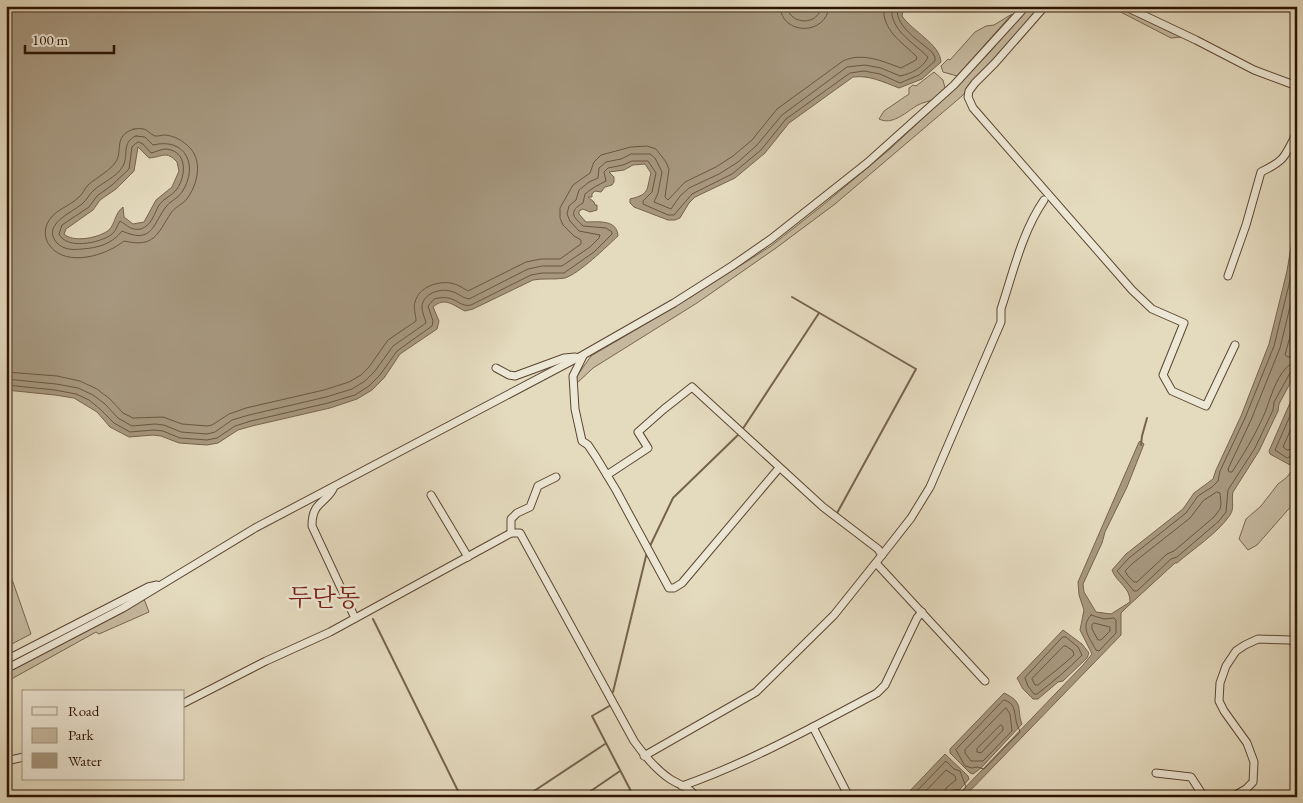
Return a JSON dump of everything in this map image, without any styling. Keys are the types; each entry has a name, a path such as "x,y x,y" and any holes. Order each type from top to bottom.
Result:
{"street":[{"path":"6,669 123,608 220,548 583,355 674,303 732,266 770,239 867,163 954,85 1026,6"},
{"path":"1045,6 969,91 968,97 972,108 1132,290 1152,310 1184,323 1163,375 1172,391 1206,406 1234,344"},
{"path":"1124,6 1254,70 1297,86"},
{"path":"1228,276 1246,225 1261,172 1274,166 1285,157 1297,132"},
{"path":"644,756 756,692 834,616 911,518 930,487 1001,322 1001,309 1028,230 1044,200"},
{"path":"496,368 515,376 564,358 583,355"},
{"path":"583,355 573,376 577,416 582,441 588,445 607,475 667,586 672,589 682,583 780,468"},
{"path":"607,475 648,448 638,432 692,387 823,507 878,549 882,555"},
{"path":"512,533 510,519 517,513 530,507 538,486 556,477"},
{"path":"334,486 332,492 316,506 312,516 312,526 355,618"},
{"path":"431,495 468,557"},
{"path":"185,703 355,618 512,533 520,533 634,741 644,756 670,779 692,791 696,797"},
{"path":"876,562 985,681"},
{"path":"6,660 148,587 162,584"},
{"path":"682,786 707,777 813,727 877,693 884,684 917,618 922,612"},
{"path":"1232,797 1246,789 1253,782 1254,762 1246,743 1219,701 1220,683 1226,666 1236,651 1258,639 1290,640 1297,643"},
{"path":"813,727 849,797"},
{"path":"6,761 22,757"},
{"path":"1156,772 1191,777 1204,797"}],"green space":[{"path":"1029,6 1041,6 962,96 835,204 697,303 593,368 575,385 577,376 591,356 686,300 771,246 823,205 890,149 952,91 990,52"},
{"path":"1109,6 1119,6 1181,37 1171,38"},
{"path":"1012,14 957,76 943,72 941,66 948,59 950,60 975,32 986,26 994,25"},
{"path":"934,72 943,80 945,88 937,97 918,105 895,119 884,121 879,119 884,111 909,94 909,88 913,85 916,86"},
{"path":"1297,465 1297,497 1294,503 1257,545 1248,550 1239,539 1246,519 1261,506 1278,484"},
{"path":"6,562 31,634 6,647"},
{"path":"144,599 149,612 99,634 96,632 6,682 6,673 129,609"}],"water":[{"path":"6,6 794,6 805,9 811,6 904,6 902,16 931,43 939,55 941,62 922,79 899,88 871,78 853,77 789,123 765,153 735,178 695,197 680,218 675,220 668,220 634,207 630,203 630,199 646,191 651,173 645,164 633,165 624,170 609,172 614,177 612,185 605,187 601,192 595,191 592,197 588,197 597,205 597,210 590,212 583,209 579,211 579,214 586,222 611,224 617,231 618,236 600,253 578,271 565,278 533,280 473,309 465,311 445,302 437,304 433,307 439,321 437,329 400,354 384,378 372,390 357,399 330,408 238,430 218,443 207,445 179,443 153,435 129,437 110,427 97,412 74,398 6,390","holes":["138,147 149,158 164,155 170,156 177,162 179,171 172,187 156,200 144,222 133,224 124,217 123,207 118,212 111,228 105,233 80,239 68,237 64,234 66,229 93,210 100,200 116,189 134,171"]},
{"path":"1297,211 1297,364 1295,374 1279,404 1278,411 1259,451 1233,492 1230,515 1212,534 1175,563 1121,613 1121,635 964,797 956,797 1092,654 1080,630 1084,610 1079,595 1078,582 1139,442 1144,444 1127,487 1083,584 1084,592 1096,612 1111,614 1130,602 1126,589 1112,570 1126,554 1183,509 1194,493 1213,479 1241,416 1269,344 1287,271"},
{"path":"1297,387 1297,456 1290,465 1270,454 1269,451"},
{"path":"1063,630 1082,644 1089,653 1087,658 1063,681 1058,682 1038,699 1033,699 1023,689 1017,678"},
{"path":"1004,693 1017,703 1022,724 981,768 973,774 970,773 950,753 950,749"},
{"path":"945,754 969,779 953,797 904,797"}],"waterway":[{"path":"792,297 916,369 836,515"},
{"path":"742,430 819,313"},
{"path":"1141,445 1147,418"},
{"path":"650,546 673,498 739,434"},
{"path":"613,692 647,552"},
{"path":"373,619 461,797"},
{"path":"611,705 592,716 634,797"},
{"path":"525,797 605,744"},
{"path":"582,797 620,771"}],"district":[{"name":"두단동","path":"324,597"}]}
